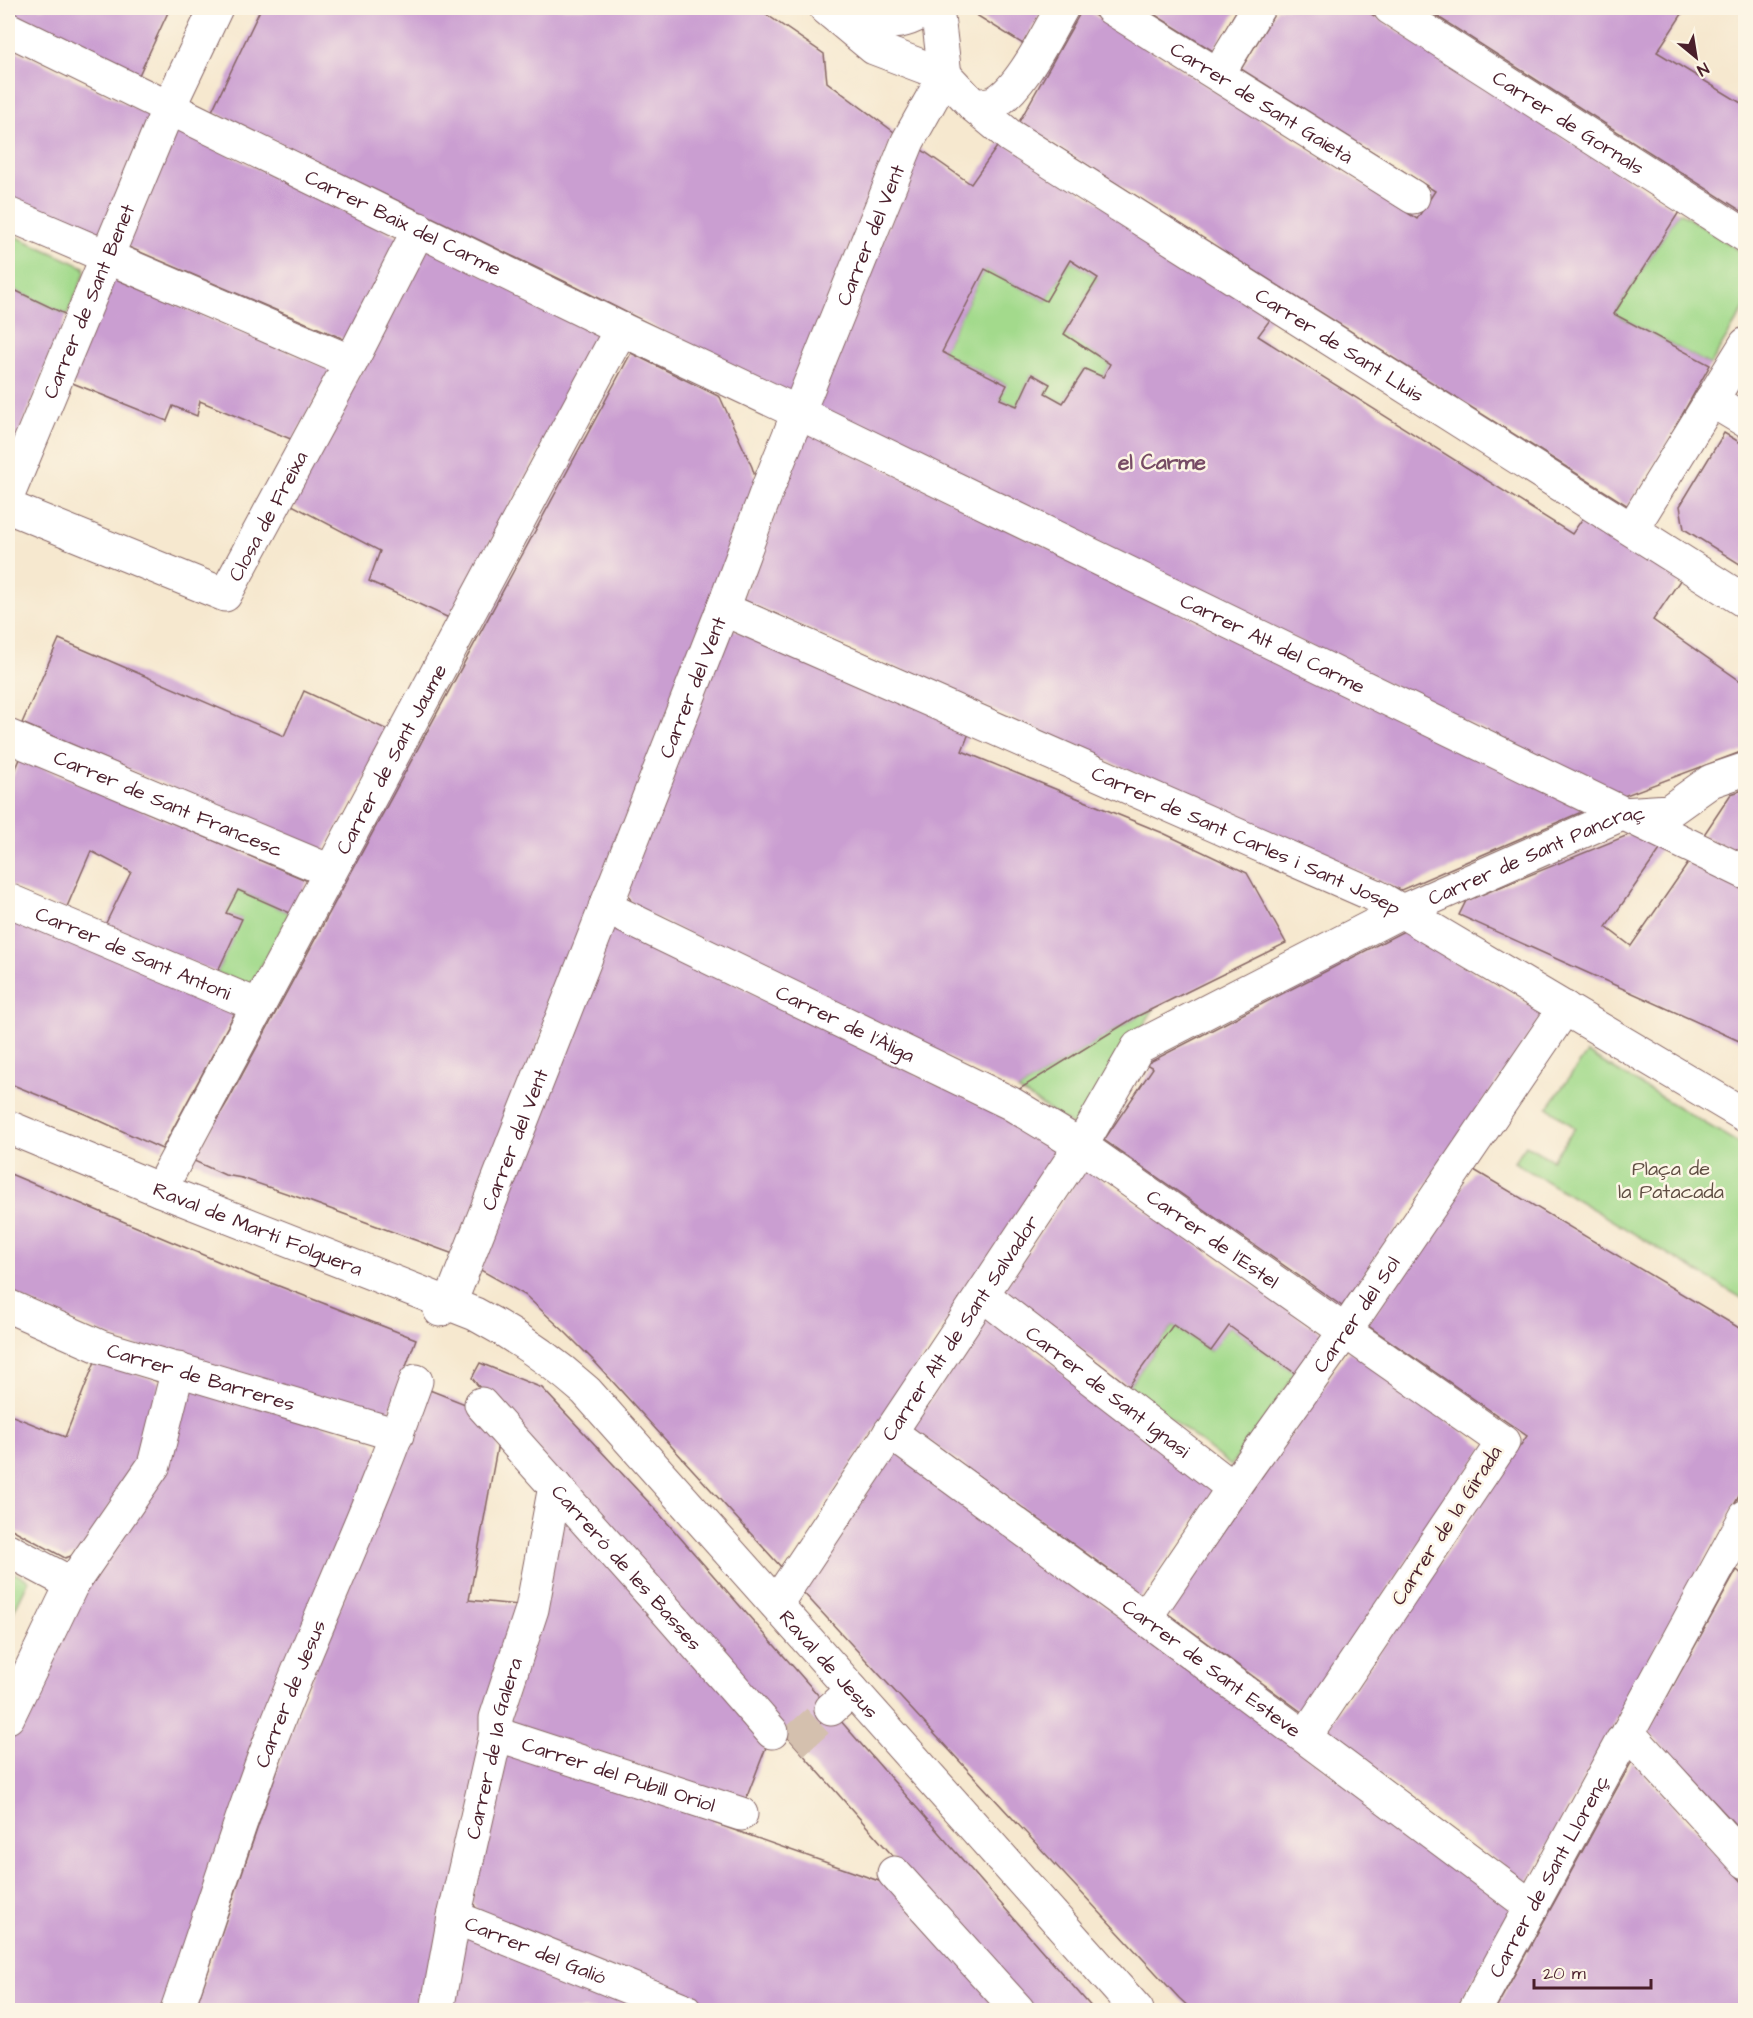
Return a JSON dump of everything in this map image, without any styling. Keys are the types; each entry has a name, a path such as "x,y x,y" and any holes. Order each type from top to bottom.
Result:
{"street":[{"name":"Carrer de Sant Benet","path":"8,495 169,107 216,8"},
{"path":"831,11 880,24 900,22 918,15 927,8"},
{"path":"831,11 874,48 945,75 937,8"},
{"path":"974,106 994,103 1016,84 1062,8"},
{"name":"Carrer de Sant Gaietà","path":"1111,8 1413,197"},
{"path":"1218,74 1258,8"},
{"name":"Carrer de Gornals","path":"1390,8 1746,236"},
{"name":"Carrer Baix del Carme","path":"8,29 621,329 799,413"},
{"name":"Carrer de Sant Lluis","path":"945,75 974,106 1010,136 1746,602"},
{"name":"Carrer del Vent","path":"445,1307 723,609 769,485 908,141 945,75"},
{"path":"8,214 351,362"},
{"name":"Closa de Freixa","path":"8,507 225,595 351,362 419,229"},
{"name":"Carrer de Sant Jaume","path":"160,1190 621,329"},
{"path":"1632,530 1746,344"},
{"path":"1711,400 1746,421"},
{"name":"Carrer Alt del Carme","path":"799,413 1746,873"},
{"name":"Carrer de Sant Carles i Sant Josep","path":"723,609 1354,886 1402,911 1746,1116"},
{"name":"Carrer de Sant Francesc","path":"8,736 330,871"},
{"name":"Carrer de Sant Pancraç","path":"1138,1047 1402,911 1622,814 1669,811 1711,781 1746,769"},
{"name":"Carrer de Sant Antoni","path":"8,900 259,1006"},
{"name":"Carrer de l'Àliga","path":"605,907 1010,1102 1081,1146"},
{"name":"Carrer del Sol","path":"1145,1618 1233,1488 1346,1330 1565,1008"},
{"name":"Carrer Alt de Sant Salvador","path":"776,1604 1081,1146 1138,1047"},
{"name":"Raval de Martí Folguera","path":"8,1127 507,1331"},
{"name":"Carrer de l'Estel","path":"1081,1146 1346,1330"},
{"name":"Carrer de Sant Ignasi","path":"982,1295 1233,1488"},
{"name":"Carrer de Barreres","path":"8,1306 101,1347 397,1435"},
{"name":"Carrer de la Girada","path":"1305,1737 1503,1442 1346,1330"},
{"name":"Raval de Jesus","path":"507,1331 554,1363 586,1391 776,1604 842,1700 1137,2010"},
{"path":"8,1717 72,1584 154,1465 178,1369"},
{"name":"Carrer de Jesus","path":"177,2010 269,1745 397,1435 416,1381"},
{"name":"Carreró de les Basses","path":"481,1404 772,1732"},
{"name":"Carrer de Sant Esteve","path":"890,1432 1145,1618 1532,1907"},
{"name":"Carrer de la Galera","path":"437,2010 454,1917 496,1734 496,1718 532,1609 555,1486"},
{"name":"Carrer de Sant Llorenç","path":"1475,2010 1625,1737 1741,1538"},
{"path":"8,1551 72,1584"},
{"name":"Carrer del Pubill Oriol","path":"496,1734 741,1814"},
{"path":"1625,1737 1746,1862"},
{"path":"894,1873 1018,2010"},
{"name":"Carrer del Galió","path":"454,1917 685,2010"}],"green space":[{"path":"1679,212 1745,254 1745,307 1710,365 1614,314"},
{"path":"8,233 84,267 85,273 67,315 8,287"},
{"path":"1070,260 1098,278 1064,334 1110,364 1103,377 1084,369 1063,403 1045,393 1050,384 1032,374 1017,406 1000,399 1006,384 942,352 985,269 1046,301"},
{"path":"238,890 290,913 251,985 217,973 241,919 226,913"},
{"path":"1155,1007 1078,1129 1018,1090 1134,1018"},
{"name":"Plaça de la Patacada","path":"1587,1053 1745,1147 1745,1300 1514,1162 1526,1145 1552,1160 1575,1128 1548,1107"},
{"path":"1173,1325 1210,1351 1229,1326 1296,1374 1231,1466 1129,1386"},
{"path":"8,1570 29,1580 8,1623"}],"building":[{"path":"8,8 170,8 139,75 8,13"},
{"path":"261,8 757,8 824,54 827,82 894,132 792,396 570,284 212,111"},
{"path":"965,8 1044,8 1023,44"},
{"path":"1083,8 1417,219 1435,191 1241,69 1278,8 1362,8 1679,212 1614,314 1710,365 1628,506 1019,122"},
{"path":"1144,8 1238,8 1213,51"},
{"path":"1424,8 1686,8 1657,52 1746,106 1746,214"},
{"path":"8,47 151,116 101,236 8,197"},
{"path":"175,129 401,238 346,340 126,246"},
{"path":"1001,141 1275,313 1258,336 1572,534 1585,515 1683,576 1653,620 1746,685 1746,750 1621,797 816,407 919,148 971,184","holes":["1070,260 1098,278 1064,334 1110,364 1103,377 1085,369 1063,403 1045,393 1050,384 1032,374 1017,406 1000,399 1007,385 942,352 985,269 1046,301"]},
{"path":"427,246 602,336 449,618 369,581 380,551 290,504"},
{"path":"113,278 331,370 293,440 200,401 197,416 173,406 167,421 70,382"},
{"path":"8,287 67,315 8,460"},
{"path":"631,353 720,397 757,483 456,1255 303,1199 242,1178 225,1175 192,1160 228,1101"},
{"path":"807,431 1586,810 1401,890 742,599"},
{"path":"1724,433 1746,446 1746,568 1684,529 1680,506"},
{"path":"730,628 971,728 962,751 1163,833 1247,873 1286,943 1134,1018 1018,1090 634,908 625,887"},
{"path":"59,639 284,736 304,691 390,731 323,852 22,723"},
{"path":"20,759 308,881 290,913 238,890 226,913 242,919 217,973 105,925 131,872 91,851 66,909 8,884 8,788"},
{"path":"1746,789 1746,857 1703,836 1731,794"},
{"path":"1633,833 1662,847 1606,927 1631,946 1689,862 1746,890 1746,1044 1459,915 1466,901"},
{"path":"8,911 237,1009 162,1149 85,1114 8,1083"},
{"path":"612,923 1011,1121 1060,1151 782,1568 566,1333 525,1295 477,1268"},
{"path":"1404,931 1544,1014 1342,1306 1104,1140 1153,1068 1146,1064"},
{"path":"1085,1168 1324,1335 1296,1374 1229,1326 1211,1351 1173,1325 1129,1386 1003,1290"},
{"path":"1474,1170 1746,1332 1746,1483 1527,1883 1325,1732 1527,1436 1367,1325"},
{"path":"8,1173 258,1278 416,1339 387,1419 122,1341 8,1293"},
{"path":"988,1315 1214,1491 1139,1599 1114,1580 1116,1575 912,1428"},
{"path":"1349,1351 1484,1447 1303,1713 1167,1613"},
{"path":"96,1359 159,1382 151,1441 80,1553 65,1558 8,1527 8,1414 65,1437"},
{"path":"480,1363 542,1388 656,1510 1094,2010 1029,2010 487,1397 472,1378"},
{"path":"186,1382 373,1442 380,1457 166,2010 8,2010 8,1748 13,1727"},
{"path":"427,1389 478,1409 499,1438 469,1600 518,1605 426,2010 195,2010 291,1730"},
{"path":"895,1451 1513,1908 1456,2010 1192,2010 1179,1998 801,1590"},
{"path":"562,1513 770,1737 744,1804 509,1722"},
{"path":"1737,1570 1746,1578 1746,1836 1648,1731"},
{"path":"507,1751 716,1816 714,1823 893,1886 1005,2010 706,2010 481,1916 472,1902"},
{"path":"1632,1761 1746,1886 1746,2010 1495,2010"},
{"path":"465,1930 658,2010 450,2010"}],"tunnel":[{"path":"793,1743 831,1709"}],"district":[{"name":"el Carme","path":"1162,462"}]}
